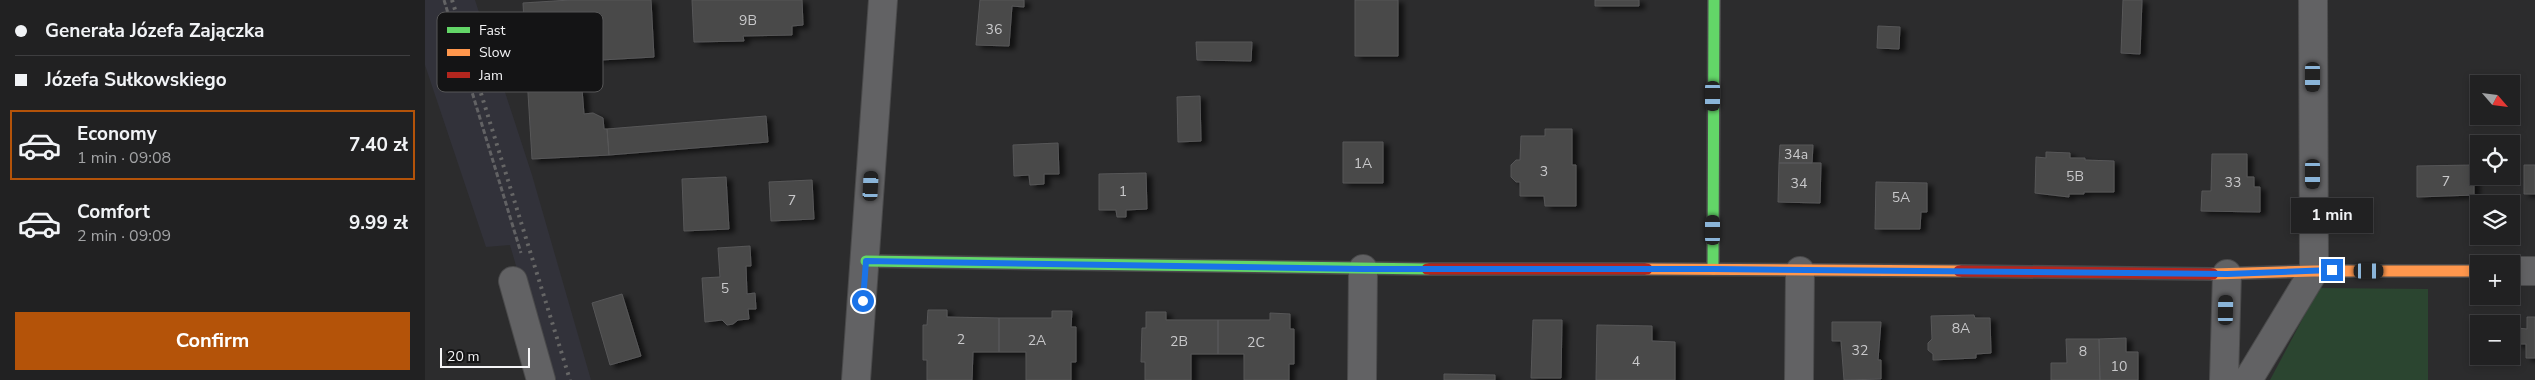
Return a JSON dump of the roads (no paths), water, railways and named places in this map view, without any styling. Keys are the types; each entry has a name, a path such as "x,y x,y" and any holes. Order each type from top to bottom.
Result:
{"street":[{"path":"856,380 866,261 883,0"},
{"path":"1713,269 1714,0"},
{"path":"2248,380 2314,270 2313,0"},
{"path":"866,261 1363,269 1713,269 2227,274 2314,270 2470,271"},
{"path":"518,269 541,380"},
{"path":"1362,380 1363,269"},
{"path":"1799,380 1800,271"},
{"path":"2520,271 2535,271"},
{"path":"2224,380 2227,274"}],"railway":[{"path":"452,0 456,12"},
{"path":"481,92 570,380"}]}
